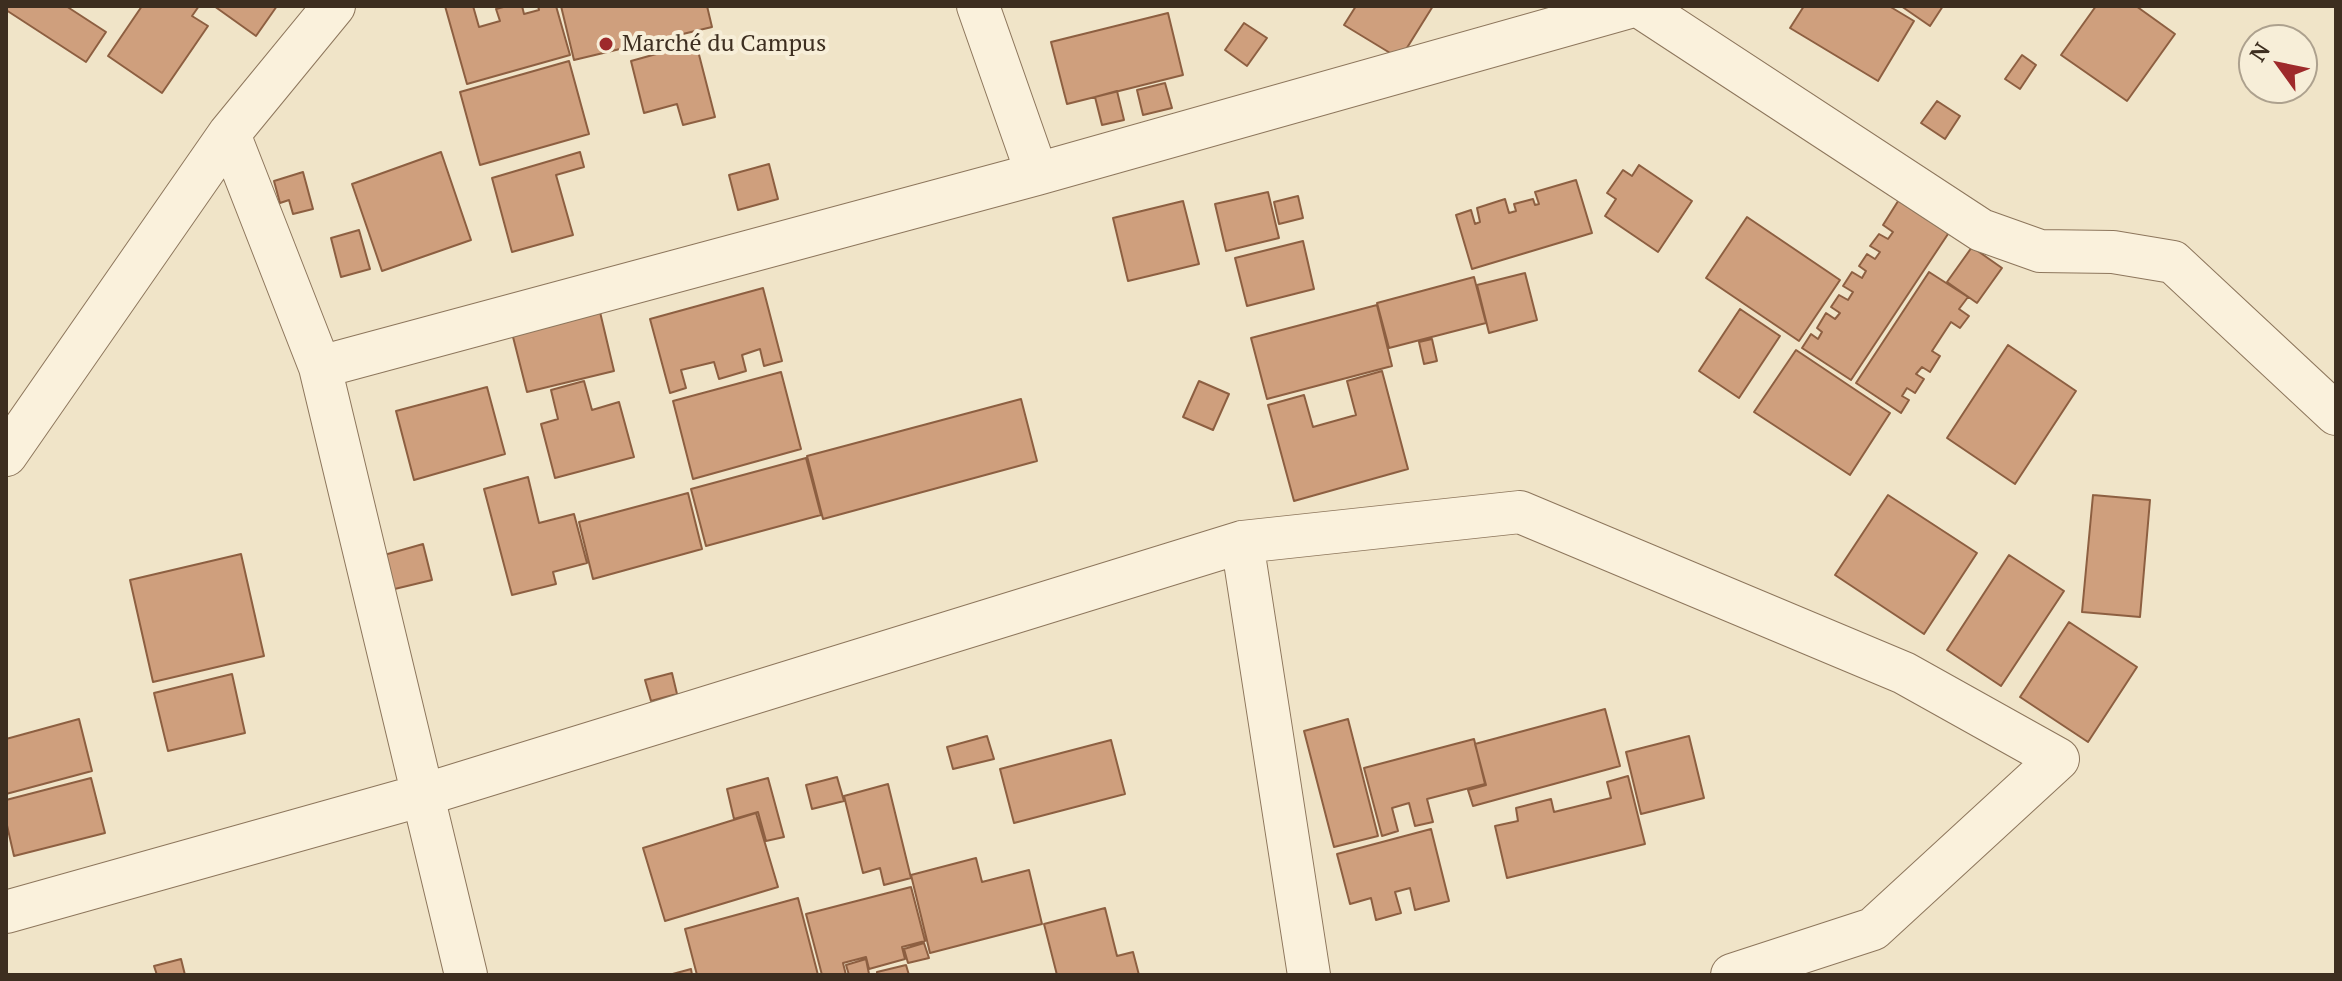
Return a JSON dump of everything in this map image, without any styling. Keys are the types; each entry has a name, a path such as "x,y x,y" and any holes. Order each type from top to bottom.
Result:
{"street":[{"path":"6,455 229,134 334,6"},
{"path":"978,6 1037,174"},
{"path":"320,367 1037,174 1636,6 1981,230 2040,251 2113,252 2173,262 2336,414"},
{"path":"229,134 320,367 466,975"},
{"path":"6,912 423,795 1242,542 1520,512 1904,673 2058,759 1873,929 1732,975"},
{"path":"1242,542 1309,975"}],"building":[{"path":"6,6 66,6 106,32 86,62 6,10"},
{"path":"142,6 199,6 192,16 208,26 162,93 108,56"},
{"path":"214,6 277,6 256,36"},
{"path":"445,6 473,6 479,27 500,21 496,9 507,6 522,6 524,14 539,10 538,6 556,6 570,55 467,84"},
{"name":"Marché du Campus","path":"561,6 707,6 712,27 574,60"},
{"path":"1356,6 1433,6 1400,59 1344,25"},
{"path":"1804,6 1889,6 1914,21 1878,81 1790,28"},
{"path":"1901,6 1943,6 1930,26"},
{"path":"2096,6 2136,6 2175,34 2127,101 2061,55"},
{"path":"1168,13 1183,75 1067,104 1051,42"},
{"path":"1244,23 1267,38 1247,66 1225,50"},
{"path":"696,43 715,117 683,125 677,104 644,113 631,61"},
{"path":"2022,55 2036,65 2020,89 2005,79"},
{"path":"569,61 589,134 480,165 460,92"},
{"path":"1165,83 1172,108 1143,115 1137,90"},
{"path":"1117,91 1124,120 1102,125 1095,97"},
{"path":"1937,101 1960,116 1945,139 1921,123"},
{"path":"441,152 471,240 382,271 352,184"},
{"path":"580,152 584,167 556,175 573,235 512,252 492,178"},
{"path":"769,164 778,199 738,210 729,175"},
{"path":"1639,165 1692,201 1658,252 1605,216 1616,199 1607,193 1623,170 1632,176"},
{"path":"303,172 313,209 293,214 289,200 280,203 274,181"},
{"path":"1576,180 1592,233 1472,269 1456,215 1471,210 1475,224 1480,222 1477,208 1505,199 1509,213 1516,211 1514,204 1533,199 1535,205 1539,204 1535,192"},
{"path":"1268,192 1279,238 1226,251 1215,204"},
{"path":"1298,196 1303,218 1279,224 1274,202"},
{"path":"1900,198 1950,231 1851,380 1802,348 1811,334 1818,339 1822,332 1817,328 1826,313 1835,319 1840,313 1831,307 1839,295 1848,300 1853,292 1843,286 1852,272 1862,278 1866,271 1859,266 1867,254 1875,259 1880,252 1870,246 1879,234 1888,239 1893,232 1883,225"},
{"path":"1183,201 1199,264 1128,281 1113,218"},
{"path":"1747,217 1840,280 1799,341 1706,278"},
{"path":"359,230 370,269 341,277 331,238"},
{"path":"1303,241 1314,289 1247,306 1235,258"},
{"path":"1972,247 2002,268 1977,303 1947,282"},
{"path":"1929,272 1968,297 1959,309 1969,316 1960,328 1951,322 1932,351 1940,356 1930,372 1922,367 1916,374 1924,379 1915,393 1907,388 1902,396 1909,400 1901,413 1856,383"},
{"path":"1525,273 1537,320 1489,333 1477,285"},
{"path":"1474,277 1486,323 1389,348 1377,303"},
{"path":"763,288 782,361 764,366 760,349 742,355 746,371 719,379 714,362 681,370 686,388 670,393 650,319"},
{"path":"1377,305 1392,366 1267,399 1251,338"},
{"path":"1740,309 1780,336 1739,398 1699,371"},
{"path":"600,312 614,371 527,392 512,333"},
{"path":"1432,339 1437,361 1424,364 1419,342"},
{"path":"2008,345 2076,391 2015,484 1947,438"},
{"path":"1796,350 1890,413 1850,475 1754,412"},
{"path":"1382,371 1408,469 1294,501 1268,405 1304,395 1313,427 1356,415 1347,381"},
{"path":"781,372 801,449 693,479 673,401"},
{"path":"584,381 592,410 619,402 634,457 555,478 541,424 558,419 551,390"},
{"path":"1199,381 1229,394 1213,430 1183,417"},
{"path":"487,387 505,454 414,480 396,411"},
{"path":"1021,399 1037,461 823,519 807,456"},
{"path":"806,458 821,515 706,546 691,489"},
{"path":"528,477 539,523 574,514 587,563 553,572 556,584 512,595 484,489"},
{"path":"688,493 702,549 593,579 579,522"},
{"path":"1888,495 1977,553 1924,634 1835,575"},
{"path":"2093,495 2150,500 2140,617 2082,612"},
{"path":"423,544 432,580 378,593 370,559"},
{"path":"241,554 264,656 153,682 130,580"},
{"path":"2009,555 2064,591 2001,686 1947,650"},
{"path":"2069,622 2137,667 2088,742 2020,697"},
{"path":"672,673 677,694 651,701 645,680"},
{"path":"232,674 245,733 168,751 154,693"},
{"path":"1605,709 1620,766 1473,806 1468,790 1486,785 1475,744"},
{"path":"79,719 92,771 6,794 6,739"},
{"path":"1348,719 1378,836 1334,847 1304,731"},
{"path":"987,736 994,759 953,769 947,747"},
{"path":"1689,736 1704,798 1641,814 1626,752"},
{"path":"1474,739 1485,784 1427,799 1433,822 1415,826 1409,803 1392,808 1398,831 1382,836 1364,768"},
{"path":"1111,740 1125,794 1014,823 1000,769"},
{"path":"1628,776 1645,844 1507,878 1495,826 1518,821 1516,808 1551,799 1554,812 1611,798 1607,782"},
{"path":"837,777 844,801 812,809 806,785"},
{"path":"91,778 105,833 14,856 6,821 6,800"},
{"path":"768,778 784,837 766,841 758,812 734,819 727,789"},
{"path":"888,784 911,878 884,885 880,868 863,873 844,796"},
{"path":"756,813 778,887 665,921 643,848"},
{"path":"1431,829 1449,901 1415,910 1410,888 1395,892 1401,913 1376,920 1371,898 1350,904 1337,854"},
{"path":"976,858 982,882 1029,870 1042,924 930,953 911,875"},
{"path":"911,887 925,941 902,947 905,959 869,969 866,957 843,963 846,975 822,975 806,914"},
{"path":"798,898 818,975 697,975 685,929"},
{"path":"1105,908 1117,956 1133,952 1139,975 1057,975 1044,924"},
{"path":"924,943 929,958 908,963 904,949"},
{"path":"181,959 185,975 157,975 154,966"},
{"path":"866,959 869,974 849,975 846,965"},
{"path":"906,965 909,975 877,975 877,972"},
{"path":"691,969 692,975 669,975"}],"place":[{"name":"Marché du Campus","path":"606,44"}]}
